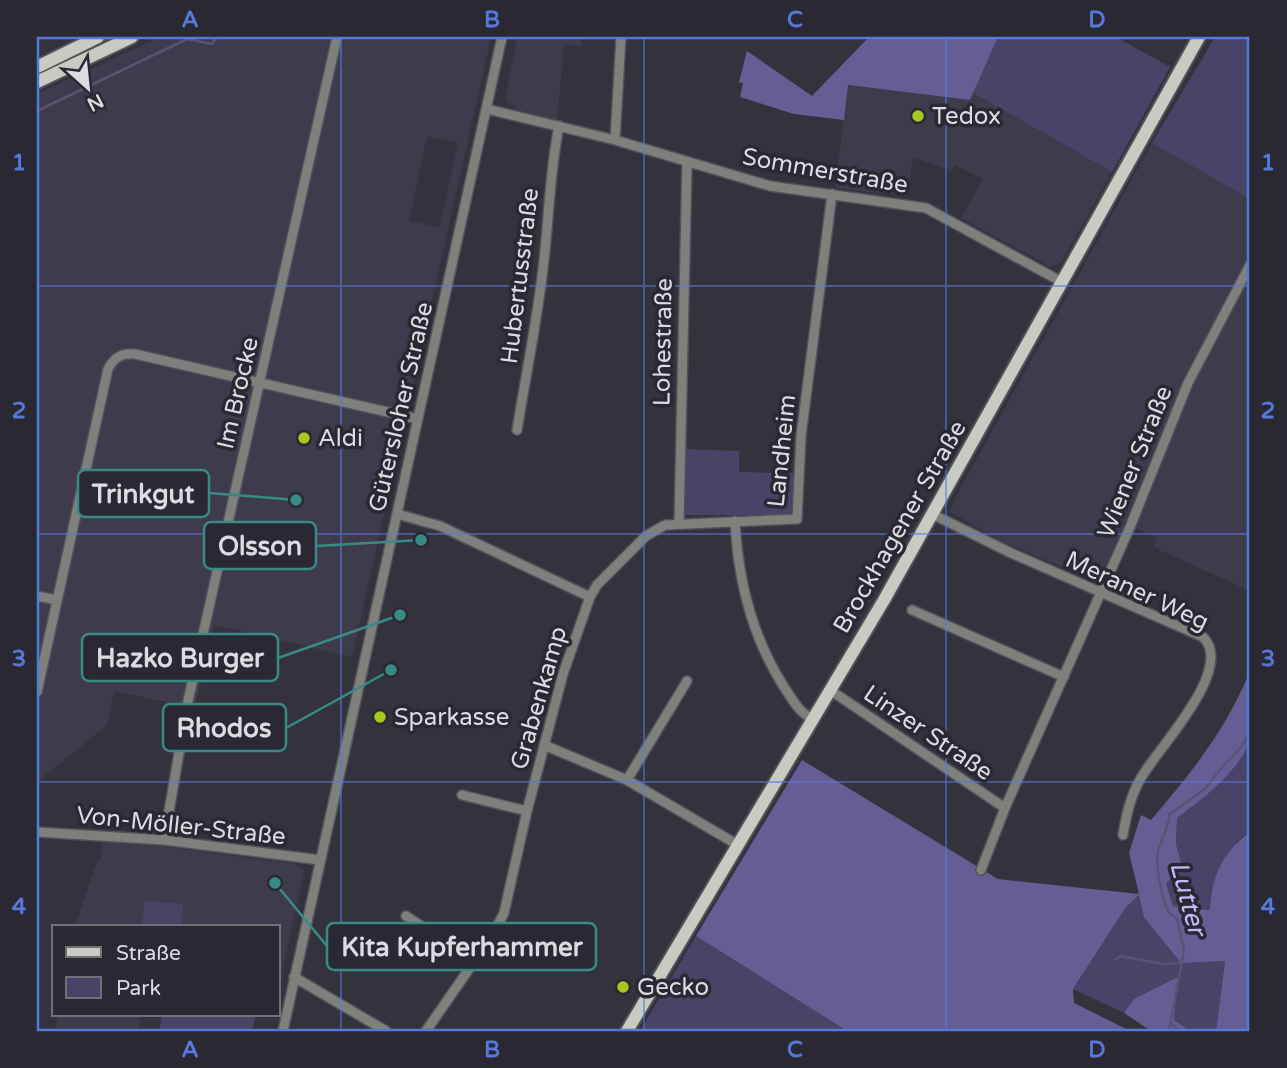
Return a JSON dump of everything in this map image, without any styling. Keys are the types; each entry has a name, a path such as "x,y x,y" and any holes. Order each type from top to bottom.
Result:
{"main road":[{"path":"37,67 98,37"},
{"path":"37,82 132,37"},
{"name":"Brockhagener Straße","path":"627,1031 932,514 1199,37"}],"street":[{"name":"Im Brocke","path":"164,840 188,701 337,37"},
{"name":"Gütersloher Straße","path":"282,1031 502,37"},
{"path":"615,140 621,37"},
{"name":"Sommerstraße","path":"487,109 615,140 770,186 926,208 1062,282"},
{"name":"Hubertusstraße","path":"517,430 541,284 551,200 552,164 559,126"},
{"name":"Lohestraße","path":"679,523 687,163"},
{"name":"Landheim","path":"590,597 597,585 646,536 665,525 797,519 801,436 832,194"},
{"name":"Wiener Straße","path":"981,870 1005,808 1101,594 1188,383 1250,265"},
{"path":"37,692 108,369 112,361 121,354 135,354 418,419"},
{"path":"397,514 440,526 590,597"},
{"name":"Meraner Weg","path":"932,514 1011,554 1203,638 1209,643 1213,660 1189,714 1157,753 1140,780 1123,835"},
{"path":"735,522 736,556 753,624 776,675 799,710 813,719"},
{"path":"37,596 57,600"},
{"name":"Grabenkamp","path":"426,1031 492,936 504,913 527,811 563,674 590,597"},
{"path":"912,610 1064,677"},
{"path":"627,780 687,681"},
{"name":"Linzer Straße","path":"830,690 1005,808"},
{"path":"544,745 627,780 738,845"},
{"path":"463,795 527,811"},
{"name":"Von-Möller-Straße","path":"41,833 164,840 320,860"},
{"path":"406,916 475,961"},
{"path":"295,977 386,1031"}],"shaded area":[{"path":"160,37 491,37 352,657 215,625 194,708 114,691 107,725 37,782 37,94","holes":["427,136 458,143 440,227 409,221"]},
{"path":"517,37 581,37 581,47 564,44 557,120 516,110 505,101"},
{"path":"869,37 998,37 970,100 848,85 844,120 794,114 740,97 743,83 739,82 747,51 812,96"},
{"path":"848,85 969,100 973,93 1112,172 1061,263 1051,267 961,218 983,179 955,165 952,170 913,158 907,196 835,188"},
{"path":"1152,143 1250,199 1250,252 1185,377 1103,576 1095,581 1003,542 950,512 956,496"},
{"path":"1250,274 1250,591 1153,547 1157,538 1135,528 1191,386"},
{"path":"1250,671 1252,721 1246,749 1231,772 1177,818 1176,844 1183,869 1166,883 1173,906 1210,910 1213,887 1220,866 1232,848 1250,832 1250,1031 1216,1031 1225,961 1181,963 1144,917 1139,895 1126,907 1073,989 1074,1003 1130,1031 847,1031 696,936 802,760 998,879 1139,894 1129,853 1141,815 1151,820 1194,767 1219,731"},
{"path":"102,842 157,846 295,864 300,867 304,871 303,877 280,980 280,925 75,925 98,859 101,859"},
{"path":"1178,977 1174,1020 1190,1031 1151,1031 1124,1013 1134,999"},
{"path":"57,1016 141,1016 138,1031 56,1031"}],"green space":[{"path":"998,37 1116,37 1170,67 1112,172 973,93"},
{"path":"1215,37 1250,37 1250,199 1152,143"},
{"path":"685,449 739,451 739,472 794,473 794,507 788,515 684,515"},
{"path":"1250,738 1250,832 1238,840 1211,892 1210,910 1173,906 1166,882 1183,869 1176,844 1177,818 1219,782 1236,762"},
{"path":"1140,894 1225,961 1216,1031 1190,1031 1174,1020 1178,978 1134,999 1124,1013 1073,989 1126,907"},
{"path":"145,901 183,904 181,925 142,925"},
{"path":"696,936 847,1031 640,1031"},
{"path":"162,1016 256,1016 252,1031 159,1031"}],"waterway":[{"path":"37,111 187,39 212,44 217,37"},
{"name":"Lutter","path":"1169,1031 1184,950 1177,919 1166,907 1162,892 1157,865 1158,851 1170,814 1206,788 1242,746 1249,734 1250,724"},
{"path":"1115,960 1120,956 1163,964 1182,963"},
{"path":"1172,1024 1180,1031"}],"place":[{"name":"Tedox","path":"918,116"},
{"name":"Aldi","path":"304,438"},
{"name":"Trinkgut","path":"296,500"},
{"name":"Olsson","path":"421,540"},
{"name":"Hazko Burger","path":"400,615"},
{"name":"Rhodos","path":"391,670"},
{"name":"Sparkasse","path":"380,717"},
{"name":"Kita Kupferhammer","path":"275,883"},
{"name":"Gecko","path":"623,987"}]}
